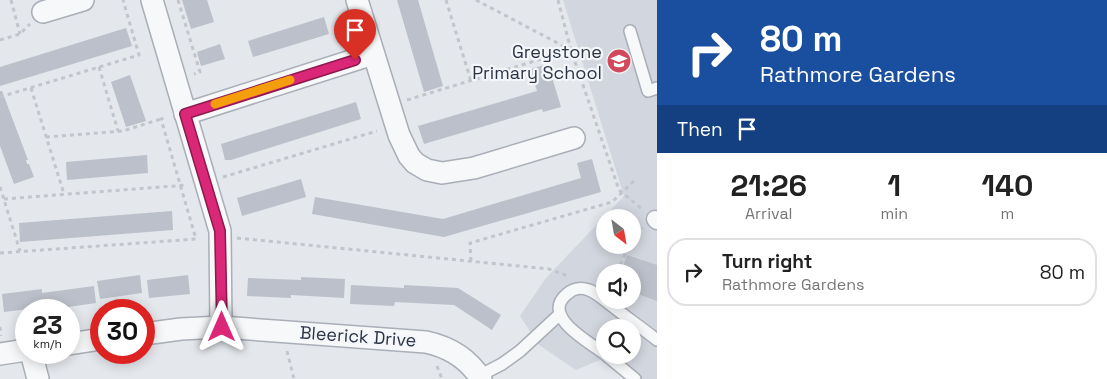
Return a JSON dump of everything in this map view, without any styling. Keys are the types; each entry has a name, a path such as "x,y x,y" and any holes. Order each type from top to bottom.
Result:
{"street":[{"path":"43,12 84,0"},
{"path":"152,0 221,237 222,327"},
{"path":"357,0 395,126 403,146 412,160 423,168 442,173 474,168 574,138"},
{"path":"185,114 374,54"},
{"name":"Bleerick Drive","path":"155,333 222,327 426,342 459,354 480,377"},
{"path":"0,354 15,352"},
{"path":"34,364 38,379"}],"lane":[{"path":"630,31 648,91 657,88"},
{"path":"596,347 573,330 560,314 559,306 566,295 579,288 595,293 657,340"},
{"path":"480,377 520,351 560,314"},
{"path":"617,364 636,379"}],"path":[{"path":"10,0 20,34"},
{"path":"0,97 139,55 122,0"},
{"path":"175,80 200,72 178,0"},
{"path":"446,0 471,80"},
{"path":"476,0 571,50"},
{"path":"558,0 571,50 621,193 656,220"},
{"path":"0,40 20,34 43,12"},
{"path":"389,105 571,50"},
{"path":"99,68 118,132"},
{"path":"31,88 64,194"},
{"path":"46,137 118,132 185,114"},
{"path":"0,253 196,239 161,120"},
{"path":"4,199 180,186 206,182 395,126"},
{"path":"471,261 470,243 612,202 634,181"},
{"path":"0,187 20,251"},
{"path":"221,237 550,269 581,281 586,289"},
{"path":"283,331 294,379"}],"shaded area":[{"path":"563,0 657,0 657,379 626,379 608,364 641,364 641,319 596,319 596,362 576,370 539,345 520,316 546,278 596,225 596,254 641,254 641,209 612,209 624,196"}],"building":[{"path":"182,0 207,0 214,22 191,29"},
{"path":"397,0 418,0 443,86 424,92"},
{"path":"324,17 329,34 253,57 248,41"},
{"path":"126,28 132,46 0,86 0,67"},
{"path":"220,44 225,59 201,66 197,52"},
{"path":"548,64 561,107 543,112 542,109 424,144 418,126 537,91 530,69"},
{"path":"130,75 146,121 126,127 111,82"},
{"path":"0,91 2,91 28,160 26,160 27,164 29,164 34,177 14,184 0,146"},
{"path":"356,102 361,119 231,160 225,160 221,144"},
{"path":"147,155 148,173 67,180 66,162"},
{"path":"592,159 601,192 444,237 312,214 315,197 443,219 581,178 577,163"},
{"path":"301,179 306,197 242,216 237,198"},
{"path":"172,211 173,230 20,242 19,223"},
{"path":"627,255 657,265 657,301 641,295 641,264 624,264"},
{"path":"140,275 142,293 100,299 97,281"},
{"path":"188,275 190,294 149,298 147,280"},
{"path":"301,277 345,279 344,298 291,295 291,298 247,296 248,278 301,280"},
{"path":"351,285 404,288 404,285 458,288 501,315 492,330 454,305 395,302 394,306 350,304"},
{"path":"94,286 96,299 90,299 90,304 80,305 80,299 15,299 15,311 4,312 2,294 42,289 42,293"}],"slow traffic":[{"path":"215,104 290,80"}],"place":[{"name":"Greystone Primary School","path":"619,61"}],"route":[{"path":"222,327 222,243 220,231 185,114 355,60"}]}
